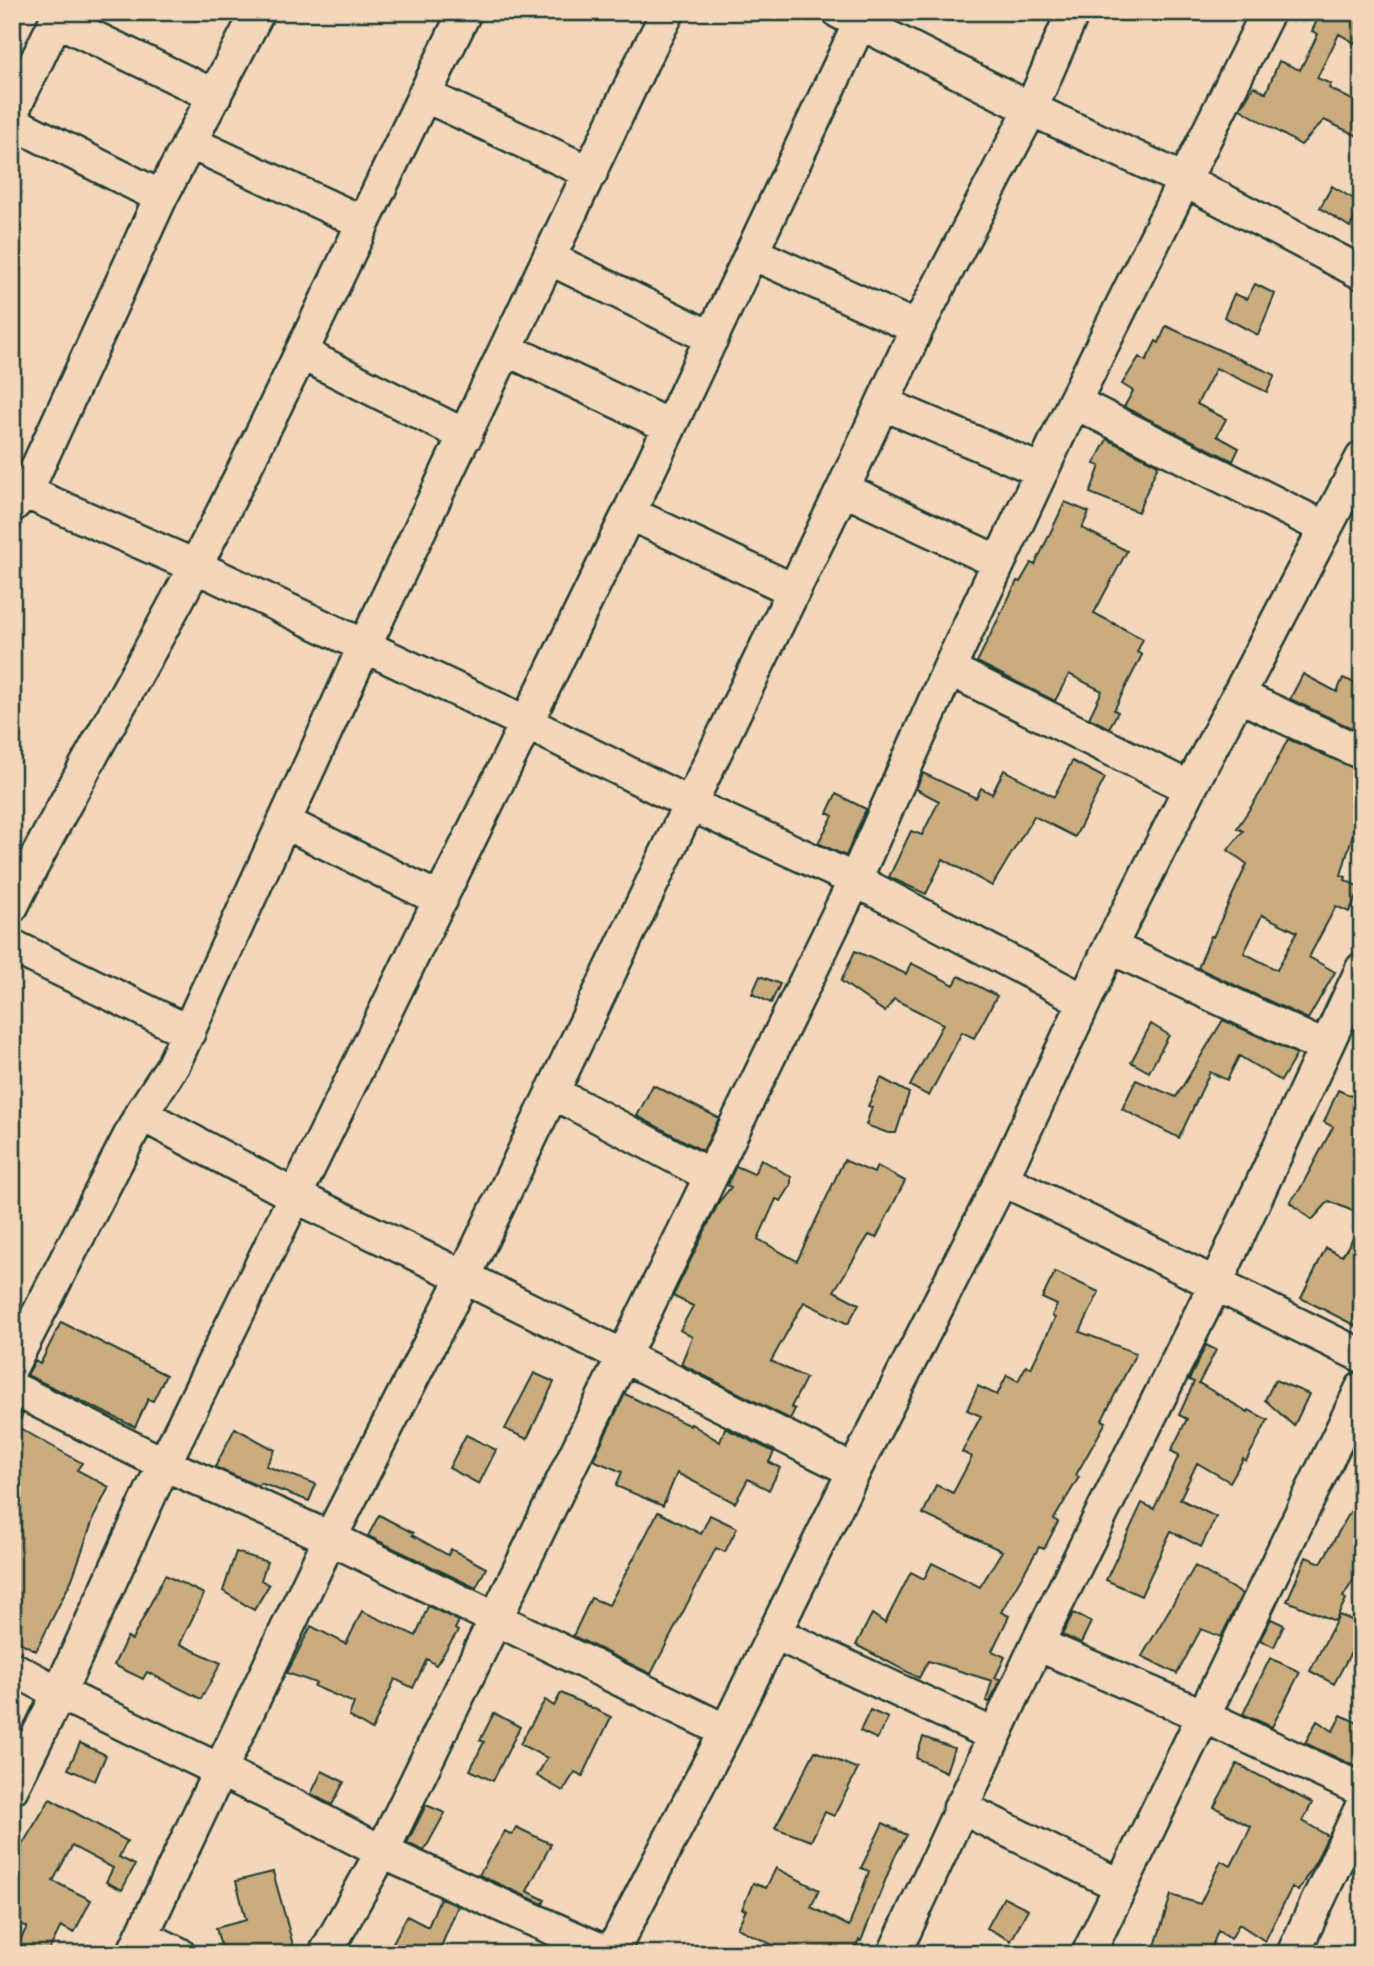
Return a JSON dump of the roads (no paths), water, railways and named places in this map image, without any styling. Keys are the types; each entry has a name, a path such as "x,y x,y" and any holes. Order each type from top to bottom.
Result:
{"street":[{"path":"258,12 161,197 17,494 195,566 365,645 690,804 855,880 1085,1001"},
{"path":"17,885 195,566 466,12"},
{"path":"12,1365 141,1114 173,1065 365,645 668,12"},
{"path":"179,1954 137,1945 330,1538 464,1278 884,404 917,328 1031,109 1073,12"},
{"path":"325,1954 382,1852 855,880 998,562 1074,402 1268,12"},
{"path":"12,111 59,16 215,96"},
{"path":"12,1788 59,1693 164,1464 629,513 752,253 855,16 1031,109 1186,181 1361,270"},
{"path":"424,95 591,173"},
{"path":"12,122 161,197"},
{"path":"189,142 362,222"},
{"path":"752,253 917,328"},
{"path":"549,258 712,338"},
{"path":"506,349 669,426"},
{"path":"301,353 466,436"},
{"path":"1074,402 1325,528"},
{"path":"884,404 1042,471"},
{"path":"12,1668 382,1852 611,1954 726,1731 1002,1179 1085,1001 1190,788 1325,528 1358,476"},
{"path":"843,489 998,562"},
{"path":"629,513 793,590"},
{"path":"949,669 1190,788"},
{"path":"1238,695 1362,753"},
{"path":"284,822 441,900"},
{"path":"12,946 188,1032"},
{"path":"1111,947 1324,1048"},
{"path":"894,1954 994,1734 1216,1283 1360,976"},
{"path":"552,1092 711,1176"},
{"path":"141,1114 295,1196 854,1471"},
{"path":"1002,1179 1362,1356"},
{"path":"12,1388 164,1464 330,1538 726,1731"},
{"path":"1088,1954 1362,1388"},
{"path":"775,1633 994,1734"},
{"path":"1037,1644 1202,1715 1362,1790"},
{"path":"1293,1954 1362,1806"},
{"path":"960,1807 1121,1886"}]}
